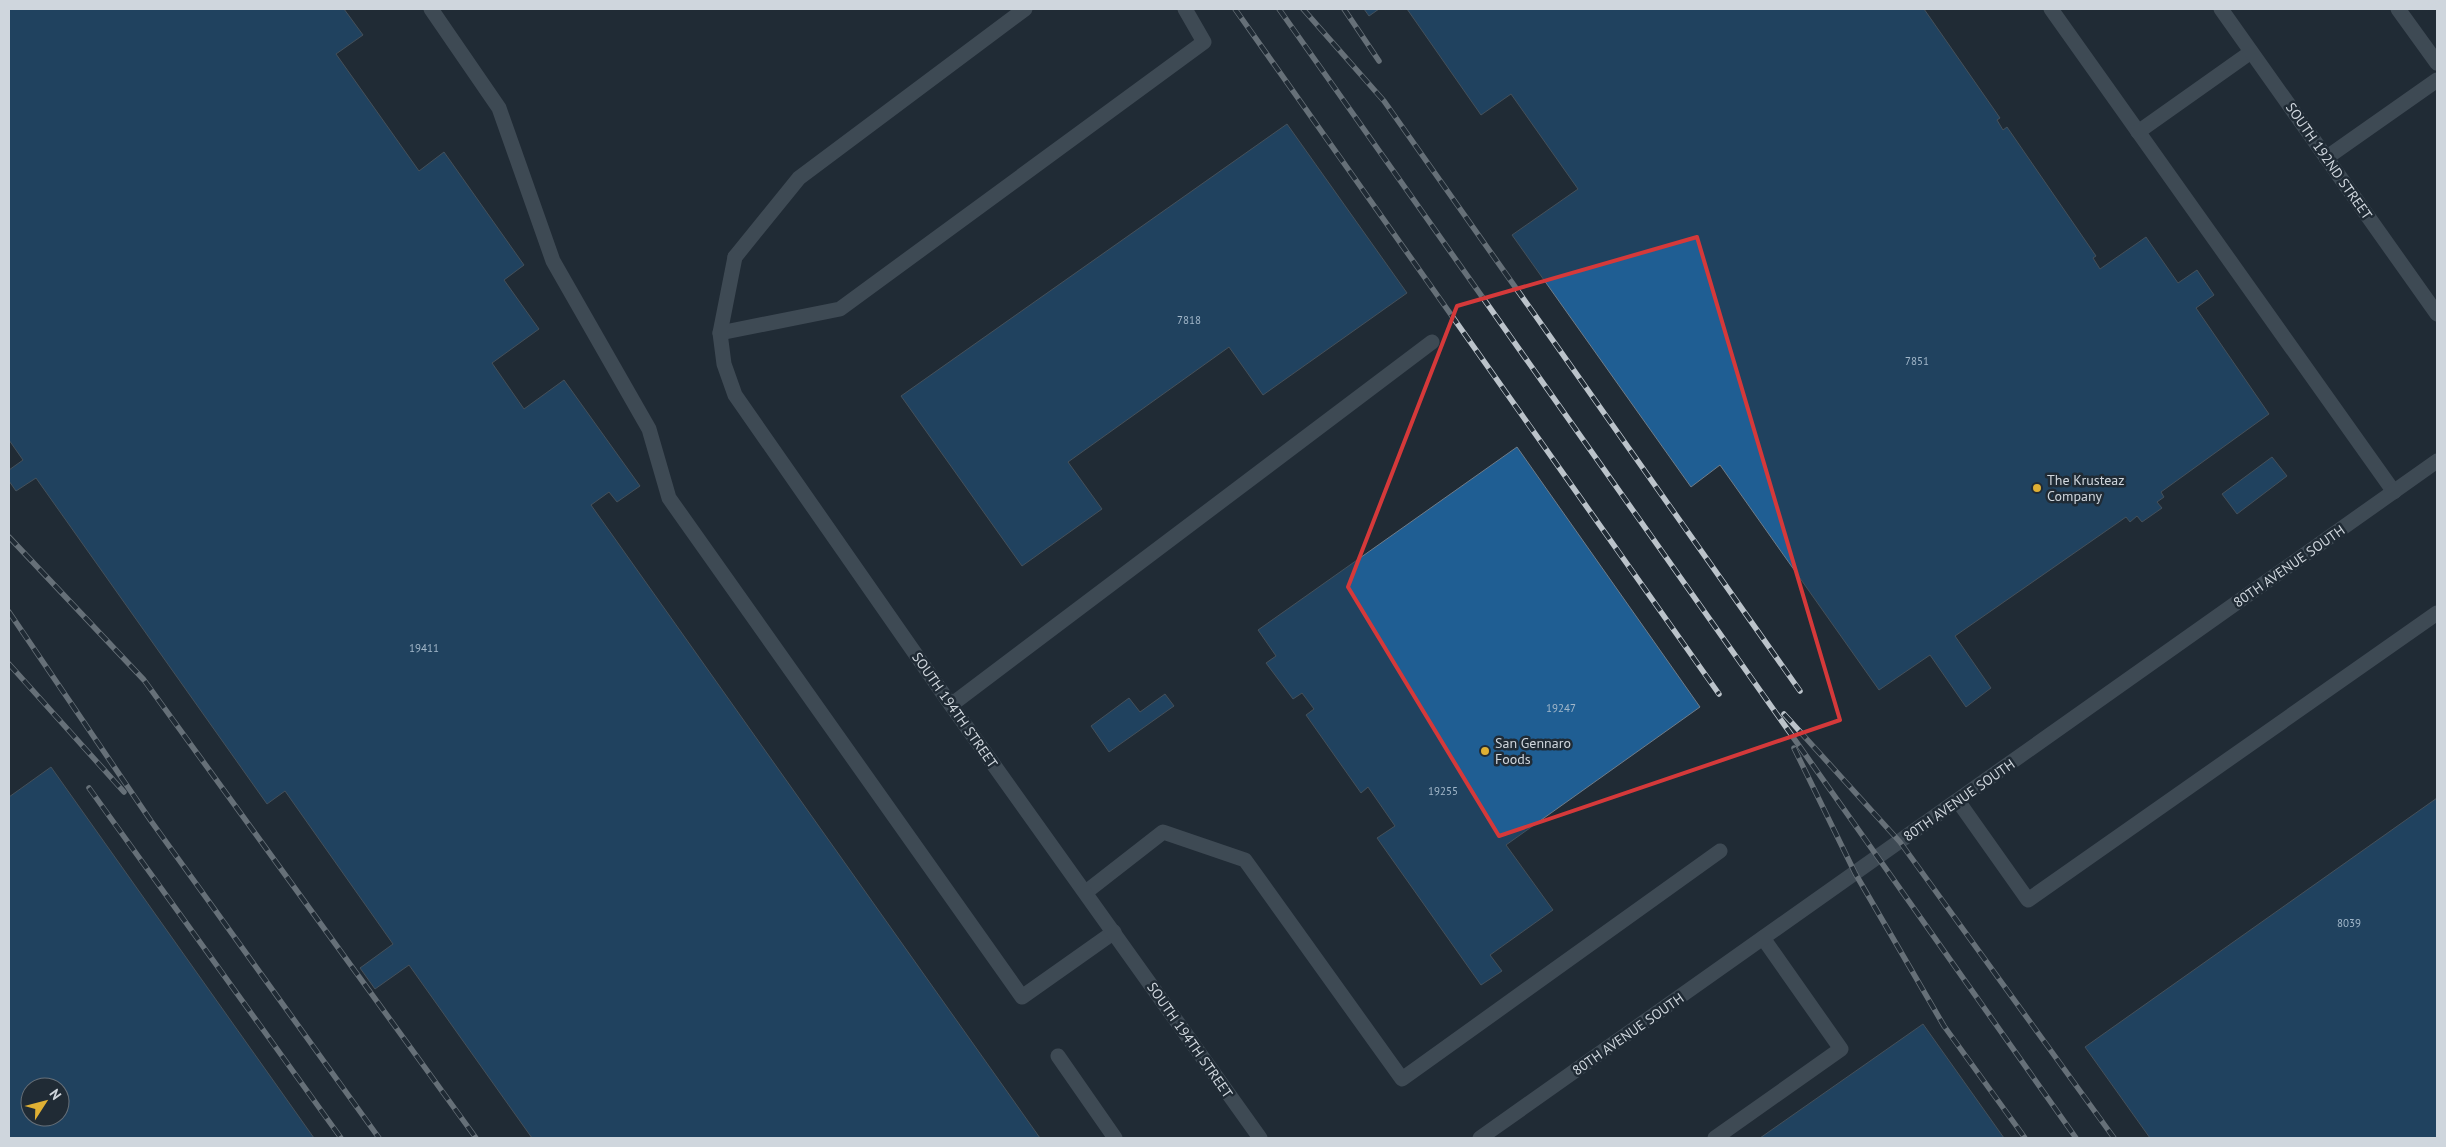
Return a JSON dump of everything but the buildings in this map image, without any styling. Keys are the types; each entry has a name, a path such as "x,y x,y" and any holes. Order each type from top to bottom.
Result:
{"street":[{"path":"431,9 500,108 553,261 649,429 669,498 1022,997 1114,932"},
{"name":"SOUTH 194TH STREET","path":"1025,9 799,178 736,257 720,333 724,364 735,395 951,705 1260,1138"},
{"path":"720,333 840,309 1204,42 1185,9"},
{"path":"2051,9 2394,492"},
{"name":"SOUTH 192ND STREET","path":"2220,9 2437,314"},
{"path":"2398,9 2437,63"},
{"path":"2138,132 2251,52"},
{"path":"2326,158 2437,80"},
{"path":"951,705 1432,342"},
{"name":"80TH AVENUE SOUTH","path":"1480,1138 2437,461"},
{"path":"1958,801 2028,900 2437,613"},
{"path":"1086,892 1163,832 1245,860 1402,1078 1720,851"},
{"path":"1714,1138 1842,1050 1763,938"},
{"path":"1058,1056 1115,1138"}],"highlighted area":[{"path":"1697,237 1840,720 1499,836 1348,587 1457,306"}],"railway":[{"path":"1235,9 1719,694"},
{"path":"1279,9 2076,1138"},
{"path":"1303,9 1384,101 1800,691"},
{"path":"1344,9 1379,61"},
{"path":"9,537 144,680 476,1138"},
{"path":"9,612 151,821 379,1138"},
{"path":"9,664 124,792"},
{"path":"1784,714 1900,842 2114,1138"},
{"path":"1794,748 1855,873 1944,1026 2025,1138"},
{"path":"89,788 341,1138"}],"place":[{"name":"The Krusteaz Company","path":"2037,488"},
{"name":"San Gennaro Foods","path":"1485,751"}]}
